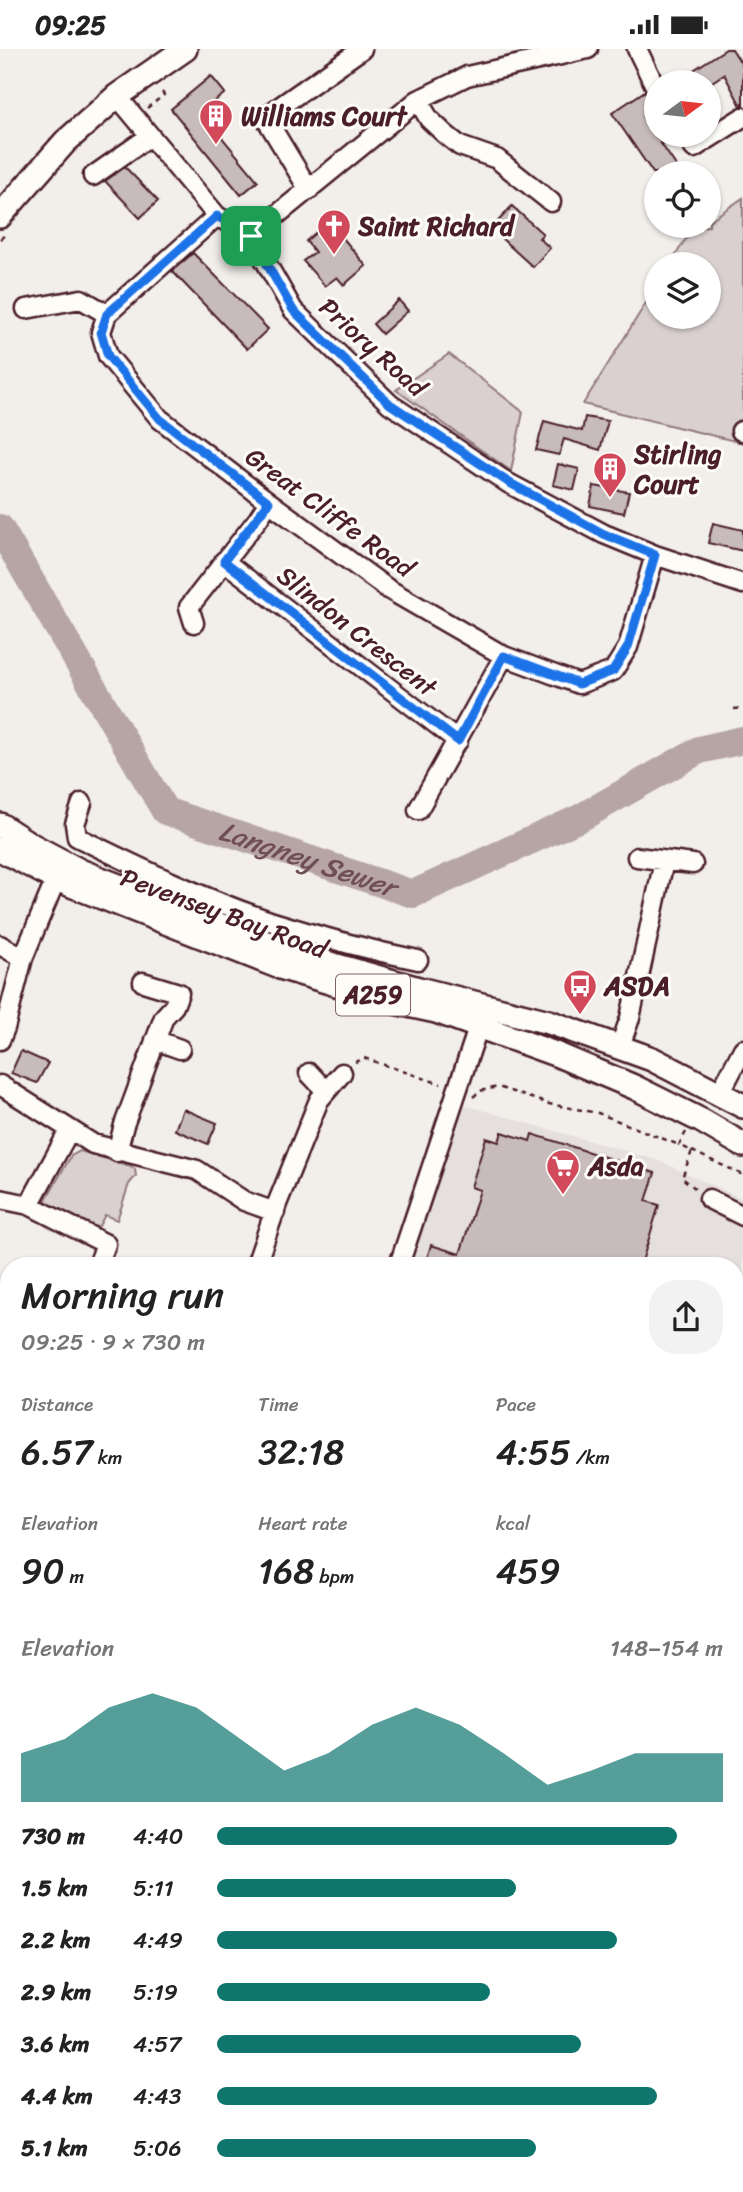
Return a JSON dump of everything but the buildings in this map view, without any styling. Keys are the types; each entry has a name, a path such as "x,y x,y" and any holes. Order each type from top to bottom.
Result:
{"main road":[{"path":"2,212 65,142 117,96 185,49"},
{"name":"Pevensey Bay Road","path":"0,825 80,871 247,936 309,958 549,1022 620,1046 652,1059 743,1106"},
{"name":"Pevensey Bay Road","path":"0,849 56,879 280,967 479,1025 558,1055 634,1087 694,1117 743,1146"}],"street":[{"path":"309,190 265,117 362,49"},
{"path":"251,236 418,100 467,76 588,49"},
{"path":"637,49 647,70"},
{"name":"Priory Road","path":"117,96 217,216 251,236 293,310 390,404 508,482 604,534 655,555 743,584"},
{"path":"418,100 429,118 444,134 460,146 497,159 551,202"},
{"path":"721,131 743,117"},
{"path":"93,176 150,136"},
{"path":"26,309 81,299 107,314 217,216"},
{"name":"Great Cliffe Road","path":"107,314 101,332 108,356 160,419 388,589 504,656 579,684 613,671 628,647 655,555"},
{"path":"194,623 188,607 269,502"},
{"name":"Slindon Crescent","path":"224,561 458,741"},
{"path":"418,810 504,656"},
{"path":"82,803 75,824 76,837 132,864 272,921 418,960"},
{"path":"637,857 693,864"},
{"path":"620,1046 630,1018 664,861"},
{"path":"122,887 132,864"},
{"path":"0,1040 23,958 56,879"},
{"path":"0,945 23,958"},
{"path":"375,977 380,952"},
{"path":"117,1152 155,1040 164,1017 174,1006 178,993 143,982"},
{"path":"401,1257 479,1025"},
{"path":"155,1040 180,1049"},
{"path":"720,1093 743,1049"},
{"path":"309,1073 326,1091"},
{"path":"259,1257 318,1100 342,1073"},
{"path":"0,1086 93,1144 197,1170 244,1201 275,1212"},
{"path":"29,1205 69,1131"},
{"path":"0,1199 29,1205 106,1244 101,1257"},
{"path":"709,1199 743,1216"}],"path":[{"path":"734,709 743,708"},
{"path":"342,1073 351,1063 364,1058 473,1097 480,1091 498,1087 550,1104 598,1114 680,1145 743,1175"},
{"path":"680,1145 694,1117"},
{"path":"692,1151 682,1178 709,1199"}],"shaded area":[{"path":"743,198 743,443 583,404 644,306 644,329 721,329 721,252 677,252 687,238 721,238 721,213"},
{"path":"449,354 523,412 511,471 396,390"},
{"path":"461,1104 657,1160 743,1199 743,1257 413,1257"},
{"path":"80,1151 130,1166 135,1169 136,1176 129,1184 117,1220 105,1215 99,1226 91,1229 48,1206 46,1199 71,1156"}],"waterway":[{"name":"Langney Sewer","path":"0,528 165,811 413,894 580,818 699,750 743,740"}],"place":[{"name":"Williams Court","path":"216,146"},
{"name":"Saint Richard","path":"334,256"},
{"name":"Stirling Court","path":"610,499"},
{"name":"ASDA","path":"580,1016"},
{"name":"Asda","path":"563,1196"}],"route":[{"path":"217,216 251,236 293,310 390,404 508,482 604,534 655,555 628,647 613,671 579,684 504,656 458,741 224,561 269,502 160,419 108,356 101,332 107,314 217,216"}]}
